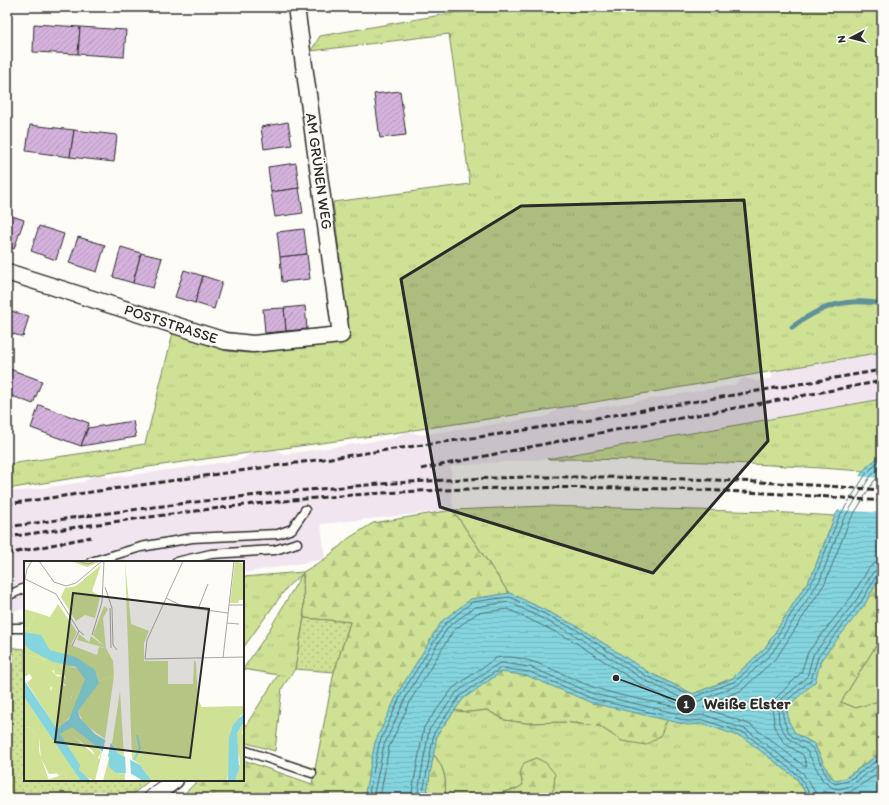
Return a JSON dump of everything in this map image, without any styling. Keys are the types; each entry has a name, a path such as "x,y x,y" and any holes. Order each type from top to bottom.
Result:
{"street":[{"name":"AM GRÜNEN WEG","path":"296,7 341,334"},
{"name":"POSTSTRASSE","path":"7,272 225,341 254,344 341,334"},
{"path":"152,798 174,781"}],"lane":[{"path":"94,561 141,547 192,538 278,534 292,529 305,510"},
{"path":"180,561 211,554 275,550 297,543"},
{"path":"7,596 24,588"},
{"path":"7,628 24,628"},
{"path":"244,750 312,772"}],"highlighted area":[{"path":"744,200 768,441 653,573 440,507 401,279 521,206"}],"shaded area":[{"path":"882,352 882,399 547,459 451,466 453,510 321,524 325,559 244,573 244,561 24,561 24,609 7,612 7,491 20,491 84,482 96,474 109,478 241,460 253,452 273,449 285,454 396,438 407,431 421,435 548,416 559,408 572,406 584,410 734,385 744,378 757,381 772,378 772,371"}],"green space":[{"path":"487,7 882,7 882,352 502,417 7,489 7,467 10,464 145,444 173,333 227,351 248,353 350,340 333,202 470,184 449,34 311,51 320,36"},
{"path":"882,399 882,454 863,471 705,462 547,459"},
{"path":"545,506 771,512 835,516 812,575 765,648 733,678 693,694 648,672 510,595 453,510"},
{"path":"453,510 510,595 367,798 179,798 198,781 244,781 244,760 312,784 334,672 350,622 304,618 303,572 325,559 349,538 373,523"},
{"path":"882,570 882,636 841,702 856,708 882,700 882,752 841,781 832,781 814,744 795,733 784,720 787,706 812,666"},
{"path":"303,572 304,618 295,669 282,688 275,751 244,742 244,728 278,675 244,669 244,668 265,637 302,574 288,586 244,647 244,577"},
{"path":"304,618 350,622 334,672 295,669"},
{"path":"882,636 882,700 856,708 841,702"},
{"path":"7,647 24,649 24,781 149,781 128,798 7,798"},
{"path":"527,666 668,719 660,736 646,745 622,741 599,726 564,722 527,723 505,720 487,710 468,712 450,710 482,673"},
{"path":"450,710 468,712 487,710 505,720 527,723 564,722 599,726 622,741 668,719 707,723 746,736 797,779 809,798 549,798 553,788 520,773 523,785 516,789 495,794 493,798 444,798 446,786 444,774 440,763 432,753 439,717"},
{"path":"432,753 440,763 444,774 446,786 444,798 417,798"},
{"path":"536,758 546,763 555,774 554,788 549,798 493,798 495,794 516,789 523,785 520,773 524,763"}],"water":[{"path":"882,453 882,574 865,604 821,660 815,682 787,707 788,720 795,733 814,744 830,776 837,781 846,778 882,752 882,798 809,798 797,779 744,738 704,724 688,725 592,703 528,676 501,672 463,699 437,735 426,798 364,798 375,742 399,691 442,621 471,599 510,593 577,626 648,672 693,694 733,678 765,648 812,575 835,516 863,471"}],"pier":[{"path":"857,476 882,478 882,513 836,510"}],"building":[{"path":"34,24 80,27 78,54 33,52"},
{"path":"80,27 126,30 124,57 78,54"},
{"path":"400,91 406,135 380,138 374,94"},
{"path":"288,122 292,145 264,149 261,127"},
{"path":"30,125 74,130 70,157 26,151"},
{"path":"74,130 117,135 114,162 70,157"},
{"path":"296,163 299,188 271,192 268,167"},
{"path":"299,188 303,213 275,217 271,192"},
{"path":"7,214 24,220 14,249 7,246"},
{"path":"39,226 64,234 56,260 31,251"},
{"path":"304,229 307,254 280,257 277,232"},
{"path":"78,237 105,245 97,272 69,263"},
{"path":"121,247 141,253 133,283 113,277"},
{"path":"141,253 162,258 153,288 133,283"},
{"path":"307,254 310,279 282,282 280,257"},
{"path":"184,270 203,276 195,303 175,297"},
{"path":"203,276 222,282 214,309 195,303"},
{"path":"305,306 307,329 286,331 284,308"},
{"path":"284,308 286,331 265,333 263,309"},
{"path":"7,310 29,316 23,337 7,332"},
{"path":"7,368 42,381 33,404 7,394"},
{"path":"39,405 89,423 81,446 31,428"},
{"path":"133,421 136,437 81,446 88,428"}],"waterway":[{"path":"792,327 813,314 834,305 857,302 882,304"}],"railway":[{"path":"7,504 507,433 882,370"},
{"path":"421,469 594,434 882,381"},
{"path":"7,527 138,509 270,494 468,479 534,477 664,478 795,484 882,490"},
{"path":"7,537 246,505 327,497 465,489 674,489 882,501"},
{"path":"7,554 91,537"}],"place":[{"name":"Weiße Elster","path":"616,678"}]}
